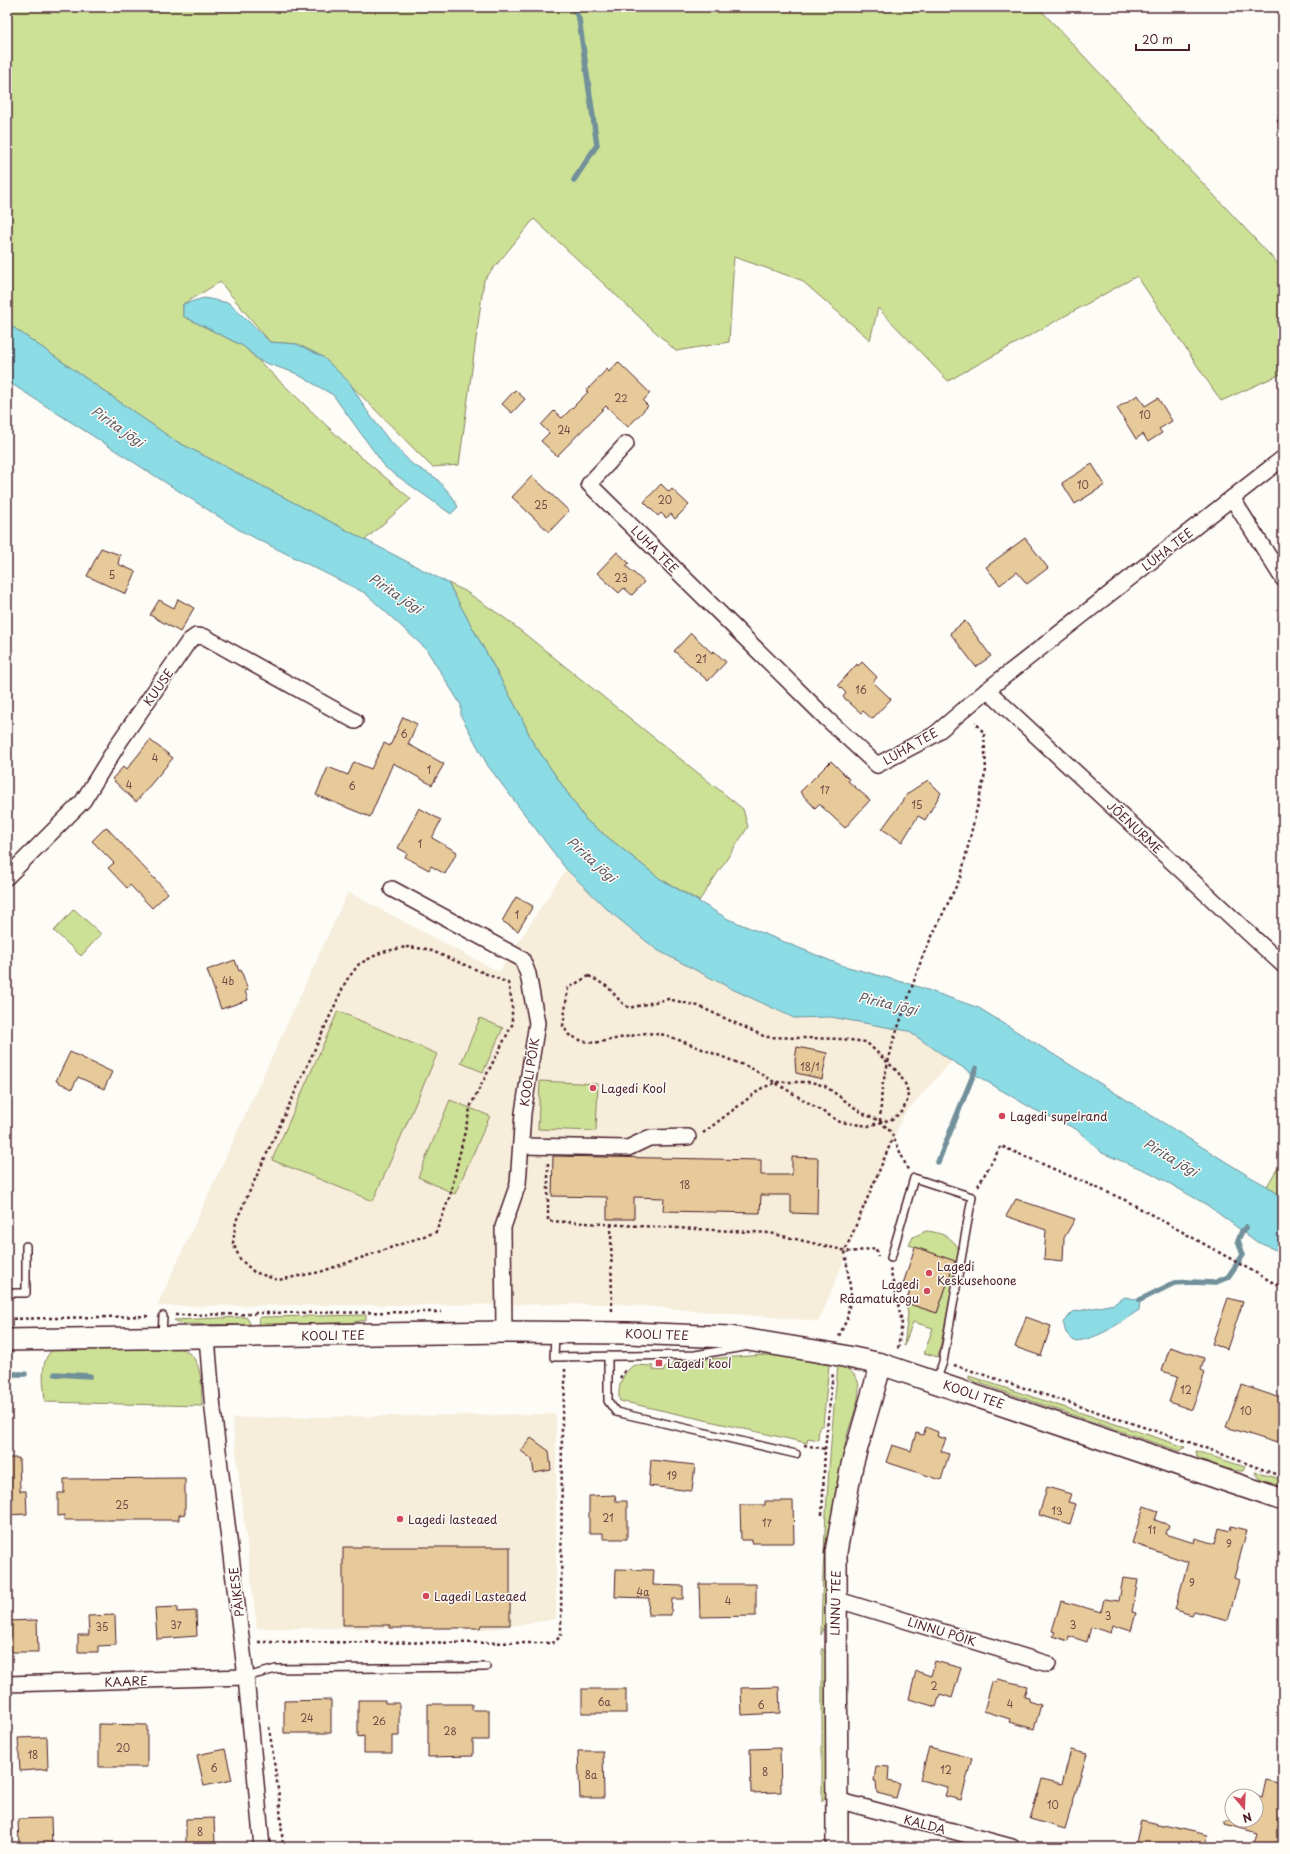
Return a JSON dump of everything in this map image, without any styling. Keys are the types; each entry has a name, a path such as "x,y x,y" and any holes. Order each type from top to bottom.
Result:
{"street":[{"name":"LUHA TEE","path":"626,444 589,484 827,719 877,765 934,735 987,690 1283,458"},
{"path":"1232,498 1283,579"},
{"name":"KUUSE","path":"7,877 84,801 120,741 190,641 196,636 205,637 355,721"},
{"name":"JÕENURME","path":"987,690 1283,965"},
{"name":"KOOLI PÕIK","path":"392,889 522,959 528,974 537,1023 523,1113 518,1184 503,1228 504,1332"},
{"path":"521,1146 628,1148 649,1138 688,1138"},
{"name":"KOOLI TEE","path":"7,1340 207,1338 504,1332 730,1337 881,1364 936,1381 1279,1497"},
{"name":"PÄIKESE","path":"207,1338 213,1410 246,1677 262,1847"},
{"name":"LINNU TEE","path":"837,1847 836,1552 852,1465 881,1364"},
{"name":"LINNU PÕIK","path":"835,1599 1048,1664"},
{"name":"KAARE","path":"7,1684 246,1677"},
{"name":"KALDA","path":"837,1800 1012,1847"}],"lane":[{"path":"890,1259 914,1178 972,1197 943,1362 936,1381"},
{"path":"7,1293 26,1293 26,1246"},
{"path":"162,1338 163,1316"},
{"path":"555,1332 554,1356 695,1355 770,1343"},
{"path":"608,1356 608,1401 616,1412 796,1454"},
{"path":"246,1677 276,1669 486,1667"}],"path":[{"path":"1283,96 1278,123 1283,135"},
{"path":"880,1121 882,1087 893,1042 923,955 961,876 986,770 984,733 965,709"},
{"path":"406,947 427,949 508,983 512,1002 512,1026 471,1105 450,1196 436,1232 320,1272 278,1280 254,1272 240,1259 233,1243 236,1221 346,981 359,964 382,952 406,947"},
{"path":"589,976 608,987 620,1002 629,1008 668,999 698,1006 766,1037 834,1038 866,1042 888,1063 898,1072 907,1086 908,1099 902,1112 892,1119 880,1121 868,1126 840,1122 751,1068 666,1035 646,1033 594,1043 582,1041 569,1034 563,1026 568,988 589,976"},
{"path":"688,1138 703,1133 762,1088 775,1083 811,1082 825,1086 862,1113 880,1121 890,1132 902,1160 914,1178"},
{"path":"838,1338 847,1319 851,1294 845,1251 893,1138"},
{"path":"548,1146 548,1221 770,1233 851,1252 876,1248 878,1257 890,1259 895,1299 902,1322 898,1349"},
{"path":"972,1197 1001,1146 1125,1200 1283,1288"},
{"path":"612,1224 612,1316"},
{"path":"7,1319 254,1313 254,1319"},
{"path":"253,1642 554,1643 561,1636 562,1414 565,1391 565,1356"},
{"path":"268,1726 279,1796 283,1847"}],"shaded area":[{"name":"Lagedi Kool","path":"566,869 609,911 657,950 794,1018 831,1017 908,1031 952,1061 904,1114 819,1321 618,1304 157,1306 348,892 499,972"},
{"name":"Lagedi lasteaed","path":"556,1414 556,1619 492,1629 257,1628 232,1418"}],"green space":[{"path":"7,7 1038,7 1283,269 1283,373 1221,401 1137,276 948,381 878,308 870,340 801,280 734,257 729,342 676,351 534,219 484,280 459,465 432,467 323,357 297,344 270,342 220,282 183,304 183,316 243,346 349,447 411,499 365,540 174,440 7,323"},
{"path":"448,583 465,591 506,619 743,809 748,827 699,901 659,878 586,820 532,741 521,716"},
{"path":"74,909 101,934 81,956 54,931"},
{"path":"338,1011 437,1054 373,1201 272,1160"},
{"path":"480,1018 503,1028 483,1072 461,1063"},
{"path":"540,1081 598,1084 596,1131 538,1129"},
{"path":"450,1100 490,1116 455,1194 418,1177"},
{"path":"1283,1159 1283,1198 1267,1186"},
{"path":"926,1231 942,1234 952,1240 958,1248 960,1254 938,1357 924,1353 933,1328 913,1322 904,1346 908,1314 906,1303 937,1313 955,1261 909,1245 913,1237"},
{"path":"366,1315 366,1320 349,1323 258,1325 259,1318 262,1317"},
{"path":"247,1318 251,1325 182,1324 174,1320"},
{"path":"55,1348 180,1348 188,1352 193,1358 200,1372 202,1406 45,1402 43,1380 44,1365 46,1359"},
{"path":"766,1355 782,1356 829,1365 823,1425 819,1427 818,1440 808,1438 807,1443 620,1401 619,1391 621,1381 630,1368 634,1365 653,1366 653,1370 664,1371 664,1367 671,1366 674,1361"},
{"path":"838,1365 853,1373 859,1384 859,1394 847,1436 833,1509 828,1558 826,1624 821,1635 827,1500"},
{"path":"969,1376 1185,1447 1180,1451 1173,1449 973,1381 969,1379"},
{"path":"1196,1451 1245,1467 1243,1471 1238,1471 1220,1467 1197,1457"},
{"path":"1255,1472 1283,1480 1283,1487 1261,1480"},
{"path":"822,1648 826,1653 826,1797 822,1802"}],"water":[{"path":"204,298 229,303 270,342 297,344 323,357 350,383 367,411 388,439 412,464 436,478 452,496 458,507 451,514 386,468 333,395 295,373 260,361 243,346 183,316 183,304"},
{"name":"Pirita jõgi","path":"7,323 174,440 448,583 521,716 532,741 586,820 659,878 728,919 841,965 913,985 979,1008 1267,1186 1283,1198 1283,1253 1257,1242 1207,1205 1151,1173 1102,1153 1076,1129 1033,1109 952,1061 908,1031 831,1017 794,1018 732,989 657,950 609,911 566,869 488,766 461,716 461,705 426,649 365,593 241,531 7,381"},
{"path":"1125,1297 1140,1300 1139,1310 1116,1325 1100,1334 1083,1340 1074,1341 1066,1333 1063,1322 1073,1312 1114,1304"}],"building":[{"path":"618,362 650,393 643,401 648,406 628,427 606,406 557,456 541,441 549,433 541,425 554,411 562,418 588,392 586,391 607,369 609,372"},
{"path":"515,390 525,399 512,413 502,404"},
{"path":"1138,395 1145,406 1158,398 1172,421 1159,429 1162,433 1148,442 1143,434 1136,439 1117,408"},
{"path":"1092,464 1105,485 1075,504 1062,483"},
{"path":"532,476 569,511 549,532 512,497"},
{"path":"661,484 669,492 672,489 689,505 675,519 671,514 666,518 661,513 658,516 644,502"},
{"path":"1025,538 1048,568 1027,584 1017,572 1000,585 986,567"},
{"path":"101,548 120,555 118,564 136,572 126,594 87,576"},
{"path":"617,552 629,563 626,566 644,582 632,595 624,588 619,593 597,573"},
{"path":"178,599 194,608 180,632 150,615 159,600 174,608"},
{"path":"965,621 991,656 976,667 950,633"},
{"path":"691,633 712,653 714,651 726,662 708,681 674,651"},
{"path":"862,662 877,677 873,682 891,699 872,719 863,711 861,713 843,697 846,693 838,685 857,664 858,666"},
{"path":"403,717 417,724 408,744 444,764 432,785 393,763 370,817 316,795 328,767 348,775 354,762 371,769 384,743 390,746"},
{"path":"150,740 173,758 136,802 112,779 123,767 126,770"},
{"path":"831,761 849,779 848,781 870,800 845,828 819,804 815,808 800,792"},
{"path":"928,780 941,793 925,820 918,816 902,842 882,829 908,793"},
{"path":"419,808 441,820 432,838 457,852 445,874 431,866 429,870 405,857 407,853 398,848"},
{"path":"106,827 168,893 152,908 130,885 127,888 108,868 114,863 92,841"},
{"path":"516,897 533,906 518,931 502,921"},
{"path":"235,960 239,971 241,970 248,990 245,991 248,1000 221,1009 207,970"},
{"path":"797,1047 827,1053 822,1079 796,1073 795,1060"},
{"path":"70,1052 112,1072 104,1089 78,1077 72,1089 56,1081"},
{"path":"553,1156 761,1160 761,1175 792,1175 792,1157 818,1158 817,1214 791,1213 791,1195 761,1195 760,1213 663,1211 664,1198 634,1197 634,1219 607,1219 607,1197 552,1196"},
{"path":"1016,1199 1075,1219 1064,1238 1063,1261 1044,1259 1046,1230 1006,1216"},
{"name":"Lagedi Keskusehoone","path":"915,1247 955,1261 937,1313 906,1303 911,1287 903,1284"},
{"path":"1228,1298 1243,1302 1227,1349 1212,1344"},
{"path":"1026,1317 1051,1326 1041,1356 1015,1347"},
{"path":"1170,1347 1204,1358 1201,1370 1205,1372 1192,1410 1169,1402 1178,1376 1162,1371"},
{"path":"1242,1385 1283,1399 1283,1441 1279,1439 1277,1443 1226,1427"},
{"path":"926,1427 938,1432 937,1436 946,1439 941,1451 949,1454 941,1480 886,1462 892,1445 911,1451 916,1433 923,1435"},
{"path":"531,1438 549,1451 551,1470 534,1473 532,1459 521,1451"},
{"path":"7,1458 19,1458 20,1491 26,1491 27,1514 7,1515"},
{"path":"651,1460 695,1465 692,1491 649,1486"},
{"path":"185,1478 185,1514 179,1515 179,1520 64,1520 64,1515 58,1516 58,1493 64,1493 64,1479"},
{"path":"1047,1487 1071,1494 1068,1502 1076,1504 1070,1524 1039,1515"},
{"path":"615,1495 616,1501 627,1501 627,1539 603,1539 603,1533 589,1533 589,1496"},
{"path":"765,1501 793,1501 794,1543 752,1543 752,1540 741,1540 740,1505 765,1505"},
{"path":"1144,1506 1158,1511 1155,1520 1169,1525 1166,1534 1194,1543 1195,1538 1215,1544 1219,1528 1230,1531 1231,1526 1247,1530 1234,1578 1239,1580 1228,1620 1194,1611 1192,1615 1175,1610 1188,1562 1132,1543"},
{"name":"Lagedi Lasteaed","path":"343,1547 510,1547 510,1625 481,1625 480,1628 390,1628 390,1625 343,1625"},
{"path":"616,1569 654,1570 653,1585 683,1586 683,1599 672,1599 671,1615 648,1615 649,1598 615,1597"},
{"path":"1123,1578 1138,1580 1132,1612 1136,1613 1131,1631 1113,1625 1111,1633 1091,1627 1087,1642 1069,1636 1068,1641 1053,1636 1055,1632 1052,1631 1061,1601 1101,1612 1104,1599 1119,1601"},
{"path":"699,1584 756,1584 756,1616 700,1617"},
{"path":"177,1607 177,1612 196,1611 197,1636 157,1639 155,1608"},
{"path":"115,1615 116,1645 98,1646 98,1652 78,1652 78,1635 89,1635 88,1616"},
{"path":"37,1620 38,1652 7,1652 7,1621"},
{"path":"935,1661 961,1668 952,1698 940,1694 936,1707 909,1699 916,1671 931,1676"},
{"path":"997,1679 1027,1686 1024,1697 1029,1698 1029,1701 1041,1705 1034,1729 1009,1722 1010,1719 984,1711 992,1682 996,1683"},
{"path":"779,1687 780,1713 742,1715 741,1688"},
{"path":"582,1689 626,1689 626,1713 582,1713"},
{"path":"331,1700 331,1733 284,1733 284,1701"},
{"path":"358,1700 385,1700 385,1703 399,1703 399,1736 392,1736 392,1753 364,1753 364,1736 358,1737"},
{"path":"428,1704 472,1704 472,1710 489,1710 489,1740 473,1740 473,1756 428,1757"},
{"path":"99,1724 147,1725 147,1767 99,1767"},
{"path":"47,1737 48,1769 20,1771 18,1738"},
{"path":"929,1747 972,1758 961,1800 945,1796 948,1787 920,1780"},
{"path":"780,1748 781,1792 751,1793 750,1749"},
{"path":"225,1749 232,1780 204,1786 197,1755"},
{"path":"1071,1750 1087,1754 1065,1829 1030,1819 1042,1779 1062,1784"},
{"path":"578,1751 603,1751 604,1798 580,1798"},
{"path":"876,1766 889,1767 888,1781 900,1784 896,1798 877,1793 876,1781 874,1781"},
{"path":"1266,1780 1283,1784 1283,1841 1280,1840 1279,1847 1252,1847 1256,1833 1239,1828 1264,1828 1264,1789"},
{"path":"51,1818 52,1847 19,1847 18,1819"},
{"path":"214,1818 215,1845 212,1845 212,1847 186,1847 186,1819"},
{"path":"1141,1820 1208,1835 1205,1847 1135,1847"}],"waterway":[{"path":"573,7 579,19 597,145 574,180"},
{"path":"938,1162 976,1068"},
{"path":"1140,1300 1174,1283 1214,1283 1228,1277 1243,1255 1238,1240 1242,1231 1246,1227"},
{"path":"7,1374 25,1374"},
{"path":"55,1374 90,1376"}],"place":[{"name":"Lagedi Kool","path":"593,1088"},
{"name":"Lagedi supelrand","path":"1002,1116"},
{"name":"Lagedi Keskusehoone","path":"929,1273"},
{"name":"Lagedi Raamatukogu","path":"927,1291"},
{"name":"Lagedi kool","path":"659,1363"},
{"name":"Lagedi lasteaed","path":"400,1519"},
{"name":"Lagedi Lasteaed","path":"426,1596"}]}
